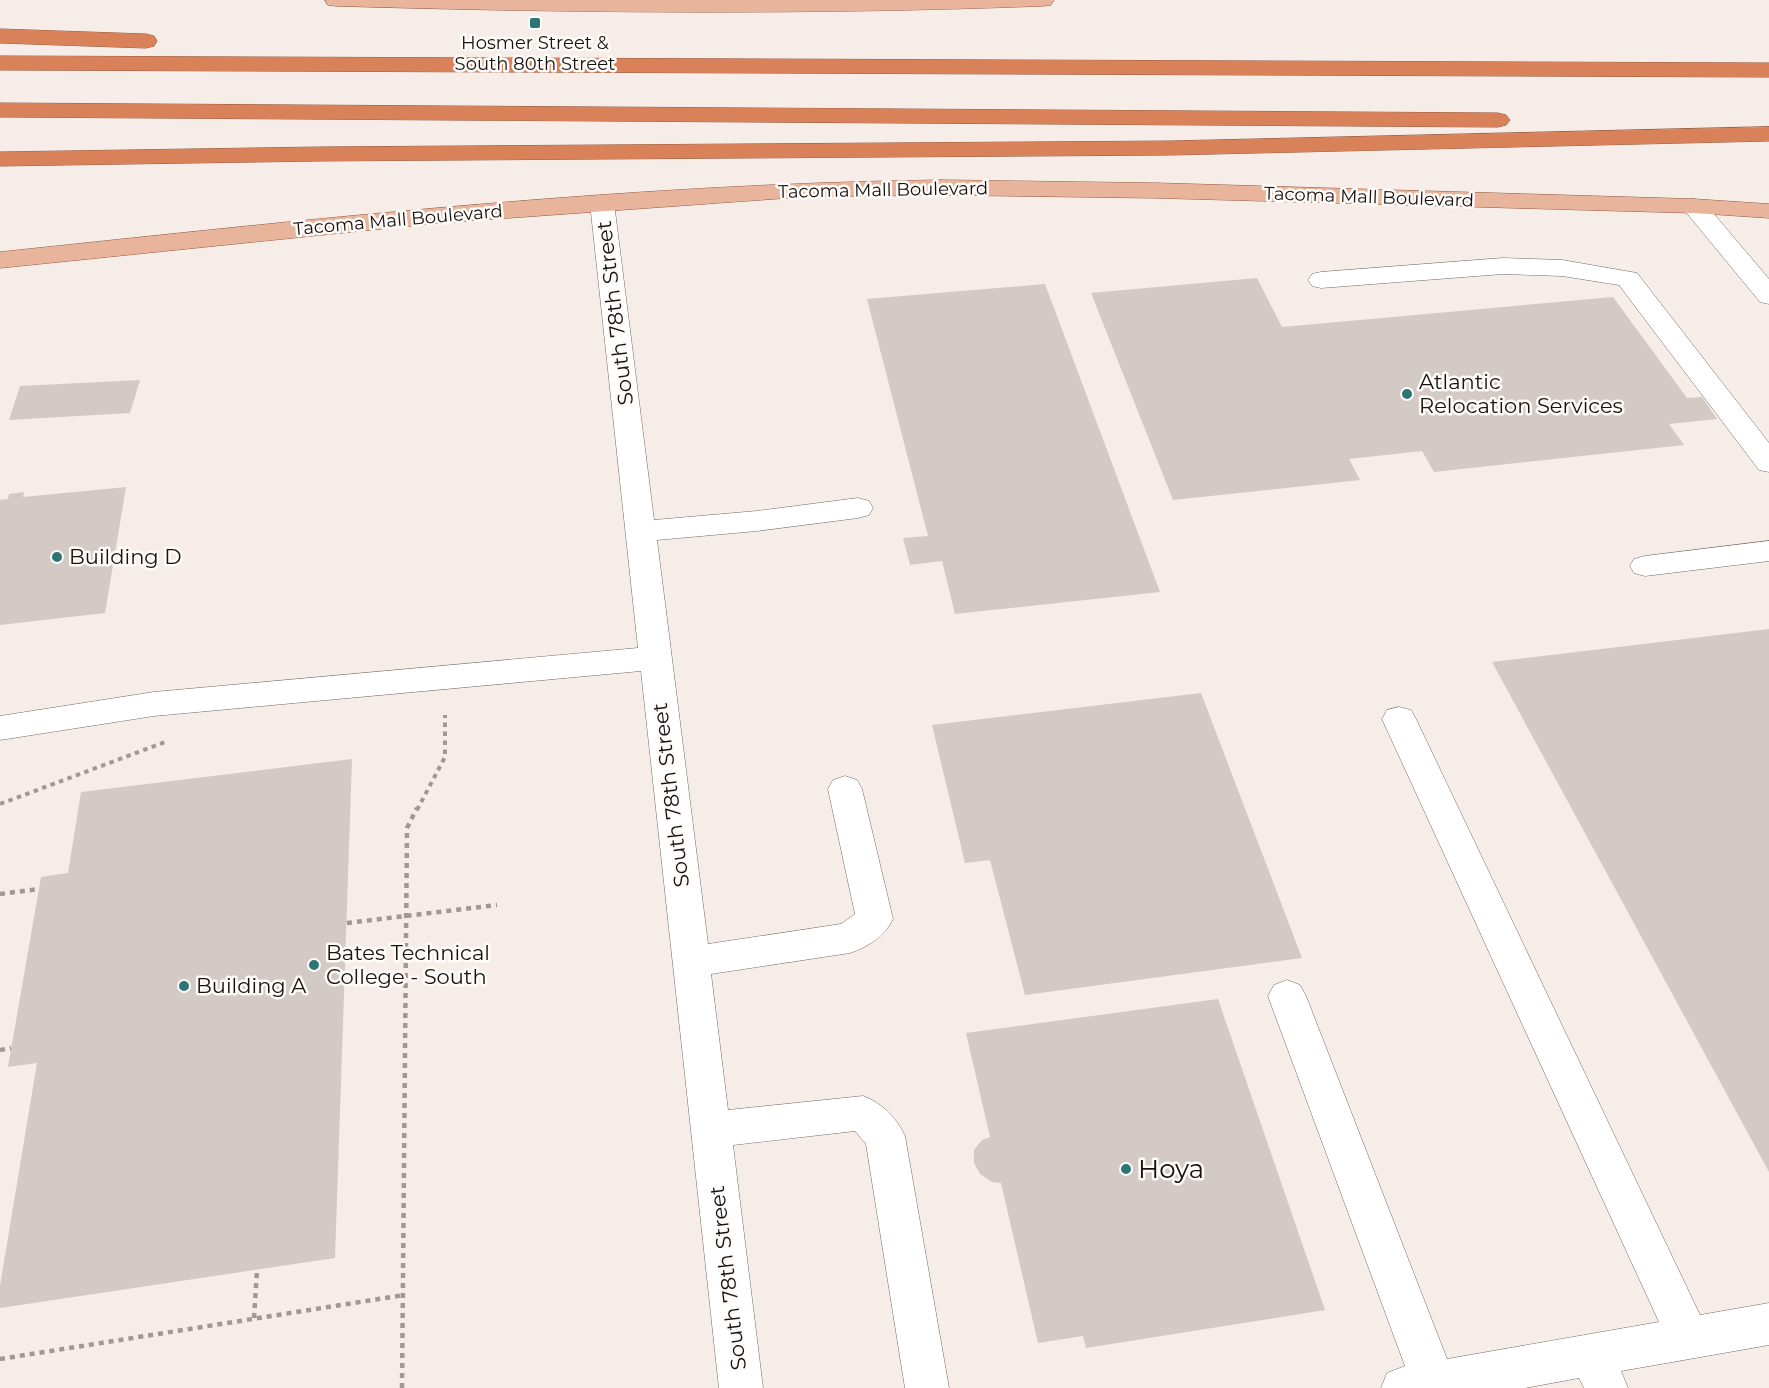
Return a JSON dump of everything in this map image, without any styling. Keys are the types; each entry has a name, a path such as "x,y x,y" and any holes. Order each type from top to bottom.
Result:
{"highway":[{"path":"0,36 548,56 702,64"},
{"path":"0,63 1769,70"},
{"path":"0,110 1769,122"},
{"path":"0,159 319,153 1171,148 1769,134"}],"main road":[{"path":"336,0 646,7 1043,0"},
{"name":"Tacoma Mall Boulevard","path":"0,260 362,223 602,203 832,189 970,188 1156,191 1694,206 1769,211"}],"street":[{"name":"South 78th Street","path":"602,203 741,1388"},
{"path":"1694,206 1769,296"},
{"path":"1321,280 1503,266 1562,268 1628,279 1769,463"},
{"path":"641,531 757,521 858,508"},
{"path":"1645,566 1769,552"},
{"path":"0,728 154,704 655,658"},
{"path":"1399,719 1688,1338"},
{"path":"691,962 850,938 875,919 846,789"},
{"path":"1287,996 1418,1385 1598,1371 1688,1338 1769,1324"},
{"path":"711,1131 863,1113 885,1136 927,1388"}],"path":[{"path":"402,1388 405,1295 407,828 445,757 445,713 439,709"},
{"path":"0,804 167,741"},
{"path":"0,894 39,889"},
{"path":"347,923 496,905"},
{"path":"0,1050 11,1048"},
{"path":"254,1318 257,1270"},
{"path":"0,1359 405,1295"}],"building":[{"path":"1257,278 1282,327 1613,297 1687,398 1702,397 1717,419 1669,424 1684,445 1434,472 1422,451 1349,459 1360,480 1173,500 1091,293"},
{"path":"1045,284 1160,592 955,614 942,561 910,565 903,538 928,536 867,299"},
{"path":"140,380 130,413 9,420 20,386"},
{"name":"Building D","path":"126,487 105,613 0,625 0,500 8,499 9,494 24,492 23,497"},
{"path":"1769,629 1769,1172 1492,662"},
{"path":"1201,693 1302,958 1025,995 990,860 965,863 932,725"},
{"name":"Building A","path":"352,759 335,1258 0,1308 0,1286 37,1063 8,1067 41,877 68,873 81,792"},
{"name":"Hoya","path":"1218,999 1325,1310 1086,1348 1083,1336 1038,1343 1001,1183 992,1182 980,1174 974,1163 974,1150 982,1140 990,1137 966,1033"}],"place":[{"name":"Hosmer Street & South 80th Street","path":"535,23"},
{"name":"Atlantic Relocation Services","path":"1407,394"},
{"name":"Building D","path":"57,557"},
{"name":"Bates Technical College - South","path":"314,965"},
{"name":"Building A","path":"184,986"},
{"name":"Hoya","path":"1126,1169"}]}
